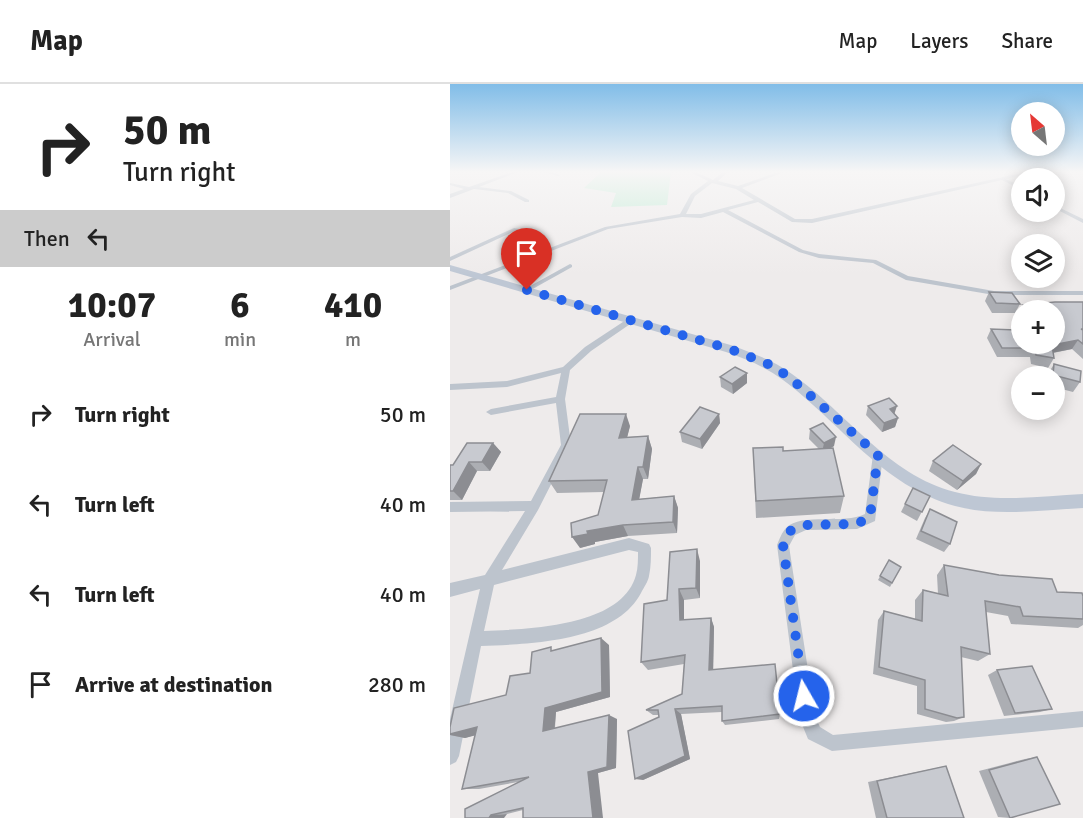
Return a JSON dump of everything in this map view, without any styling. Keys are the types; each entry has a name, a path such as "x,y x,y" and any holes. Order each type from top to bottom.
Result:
{"street":[{"path":"682,215 687,206"},
{"path":"450,288 607,228 682,215 701,216 737,206"},
{"path":"769,206 794,221 812,221 881,206"},
{"path":"724,210 801,251 819,256 874,261 906,278 994,293 1083,293"},
{"path":"1065,212 1083,221"},
{"path":"450,259 516,229"},
{"path":"527,290 570,266"},
{"path":"450,268 730,349 768,364 788,376 878,455 933,492 956,499 985,503 1083,501"},
{"path":"450,387 507,384 566,369 588,349 632,320"},
{"path":"450,756 455,708 476,639 488,582 534,506 566,445 560,399 566,369"},
{"path":"491,412 560,399"},
{"path":"878,455 870,517 857,524 805,525 790,531 783,545 807,717 814,733 832,743 1083,719"},
{"path":"450,507 534,506"},
{"path":"450,590 629,544 645,548 647,566 643,583 618,612 595,622 542,636 476,639"}],"building":[{"path":"989,292 1012,293 1017,300 1011,300 1011,304 996,303"},
{"path":"1065,302 1083,302 1083,329 1081,329 1083,330 1083,344 1078,340 1065,342"},
{"path":"991,329 1011,330 1011,348 1002,348"},
{"path":"1053,354 1054,358 1036,355"},
{"path":"735,367 747,373 732,384 720,377"},
{"path":"1065,367 1081,371 1080,382 1065,378"},
{"path":"889,398 897,406 890,409 898,418 884,423 868,406"},
{"path":"700,407 719,414 700,439 680,432"},
{"path":"580,414 626,414 619,438 648,436 643,467 638,467 632,500 674,496 673,522 623,525 587,531 588,534 572,537 571,523 598,515 607,480 549,481"},
{"path":"823,423 836,437 824,443 810,429"},
{"path":"467,443 493,443 482,462 469,462 453,491 450,491 450,465 453,465"},
{"path":"953,445 981,464 963,481 933,461"},
{"path":"783,447 783,451 833,448 844,496 756,501 753,448"},
{"path":"913,488 930,496 922,512 905,504"},
{"path":"930,509 957,522 950,544 921,531"},
{"path":"697,549 696,588 679,589 680,620 711,618 709,670 775,664 780,714 722,721 722,706 675,709 685,756 635,779 628,731 659,717 658,710 646,710 682,694 685,655 641,662 644,604 667,600 670,552"},
{"path":"889,560 901,567 892,583 880,576"},
{"path":"944,565 999,575 1052,579 1057,592 1082,593 1083,596 1083,619 1023,616 1020,607 985,601 990,654 961,647 964,717 957,718 925,709 925,680 879,667 884,611 922,621 923,590 948,596"},
{"path":"601,638 602,692 545,708 543,731 609,715 607,767 588,772 593,818 523,818 523,808 491,815 489,818 465,818 465,809 529,777 462,789 477,727 450,734 454,708 506,695 510,676 530,673 532,652 551,647 551,651"},
{"path":"1032,666 1052,709 1015,713 997,670"},
{"path":"1037,757 1060,804 1010,818 989,770"},
{"path":"946,766 964,818 887,818 877,781"}],"route":[{"path":"527,290 730,349 768,364 788,376 878,455 874,502 870,517 857,524 805,525 790,531 783,545 804,696"}]}
